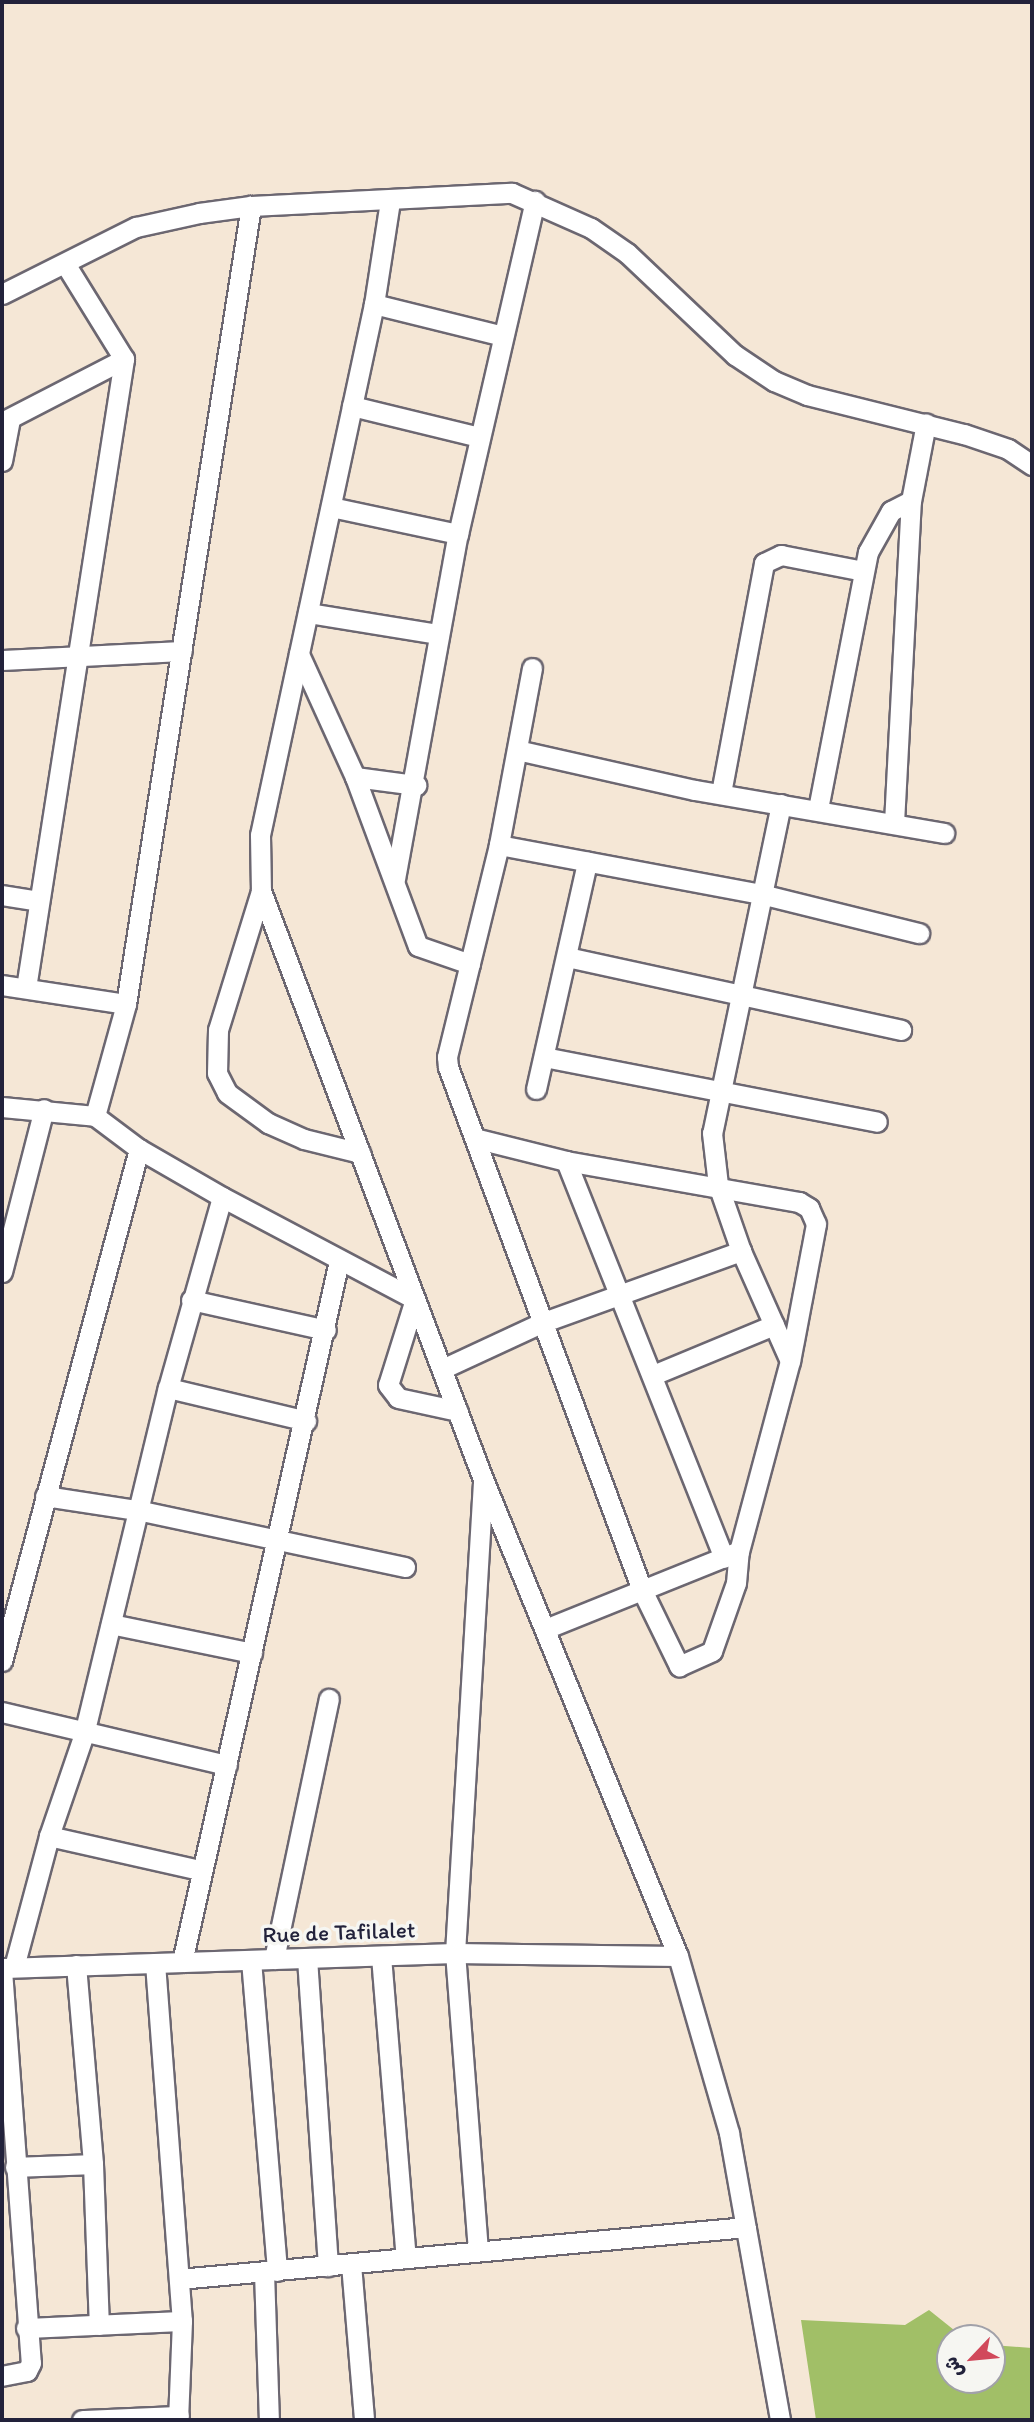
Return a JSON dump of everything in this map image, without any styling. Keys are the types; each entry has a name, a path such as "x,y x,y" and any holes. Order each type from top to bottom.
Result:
{"street":[{"path":"2,294 66,265 136,227 251,206 512,193 591,228 626,253 735,355 774,381 807,396 926,424 1008,449 1032,464"},
{"path":"360,1153 304,1139 268,1123 227,1093 217,1073 218,1030 261,891 260,835 374,304 390,201"},
{"path":"395,878 415,785 438,634 458,534 535,201"},
{"path":"95,1116 126,1004 251,206"},
{"path":"26,988 124,359 66,265"},
{"path":"374,304 503,337"},
{"path":"2,461 6,421 124,359"},
{"path":"352,406 479,437"},
{"path":"894,822 911,501 926,424"},
{"path":"818,809 863,571 880,525 891,511 911,501"},
{"path":"331,507 458,534"},
{"path":"721,793 764,563 781,555 863,571"},
{"path":"308,613 438,634"},
{"path":"2,660 78,653 181,651"},
{"path":"299,654 355,777 395,878 418,946 470,964"},
{"path":"532,668 499,845 447,1057 541,1323 642,1590 674,1663 684,1667 712,1651 716,1642 736,1583 732,1554 653,1376 566,1161"},
{"path":"517,750 721,793 944,833"},
{"path":"355,777 415,785"},
{"path":"781,804 712,1133 718,1185 741,1251 790,1361"},
{"path":"499,845 761,894 919,933"},
{"path":"536,1089 587,862"},
{"path":"261,891 483,1479 678,1956 729,2133 780,2420"},
{"path":"2,895 39,901"},
{"path":"567,957 901,1030"},
{"path":"2,985 126,1004"},
{"path":"544,1057 877,1122"},
{"path":"2,1107 95,1116 139,1149 222,1197 415,1299"},
{"path":"2,1272 44,1109"},
{"path":"478,1139 566,1161 718,1185 799,1202 809,1208 816,1224 790,1361 732,1554"},
{"path":"2,1661 139,1149"},
{"path":"2,2376 27,2371 31,2363 26,2328 15,2167 6,1969 84,1734 168,1388 222,1197"},
{"path":"442,1369 541,1323 741,1251"},
{"path":"182,1962 200,1870 227,1765 340,1261"},
{"path":"415,1299 388,1385 398,1398 458,1411"},
{"path":"191,1300 326,1330"},
{"path":"653,1376 774,1325"},
{"path":"168,1388 306,1421"},
{"path":"478,2251 454,1953 483,1479"},
{"path":"45,1496 137,1510 277,1542 405,1567"},
{"path":"545,1629 732,1554"},
{"path":"111,1624 252,1653"},
{"path":"274,1959 329,1699"},
{"path":"2,1712 84,1734 227,1765"},
{"path":"49,1836 200,1870"},
{"name":"Rue de Tafilalet","path":"6,1969 454,1953 678,1956"},
{"path":"381,1956 406,2258"},
{"path":"307,1958 328,2266"},
{"path":"251,1960 270,2271 269,2420"},
{"path":"82,2420 178,2418 182,2321 155,1963"},
{"path":"76,1965 93,2164 99,2325"},
{"path":"15,2167 93,2164"},
{"path":"179,2279 747,2227"},
{"path":"351,2264 364,2420"},
{"path":"26,2328 182,2321"}],"green space":[{"path":"929,2310 946,2324 936,2324 936,2394 1006,2394 1006,2346 1032,2348 1032,2420 816,2420 801,2320 905,2325"}]}
